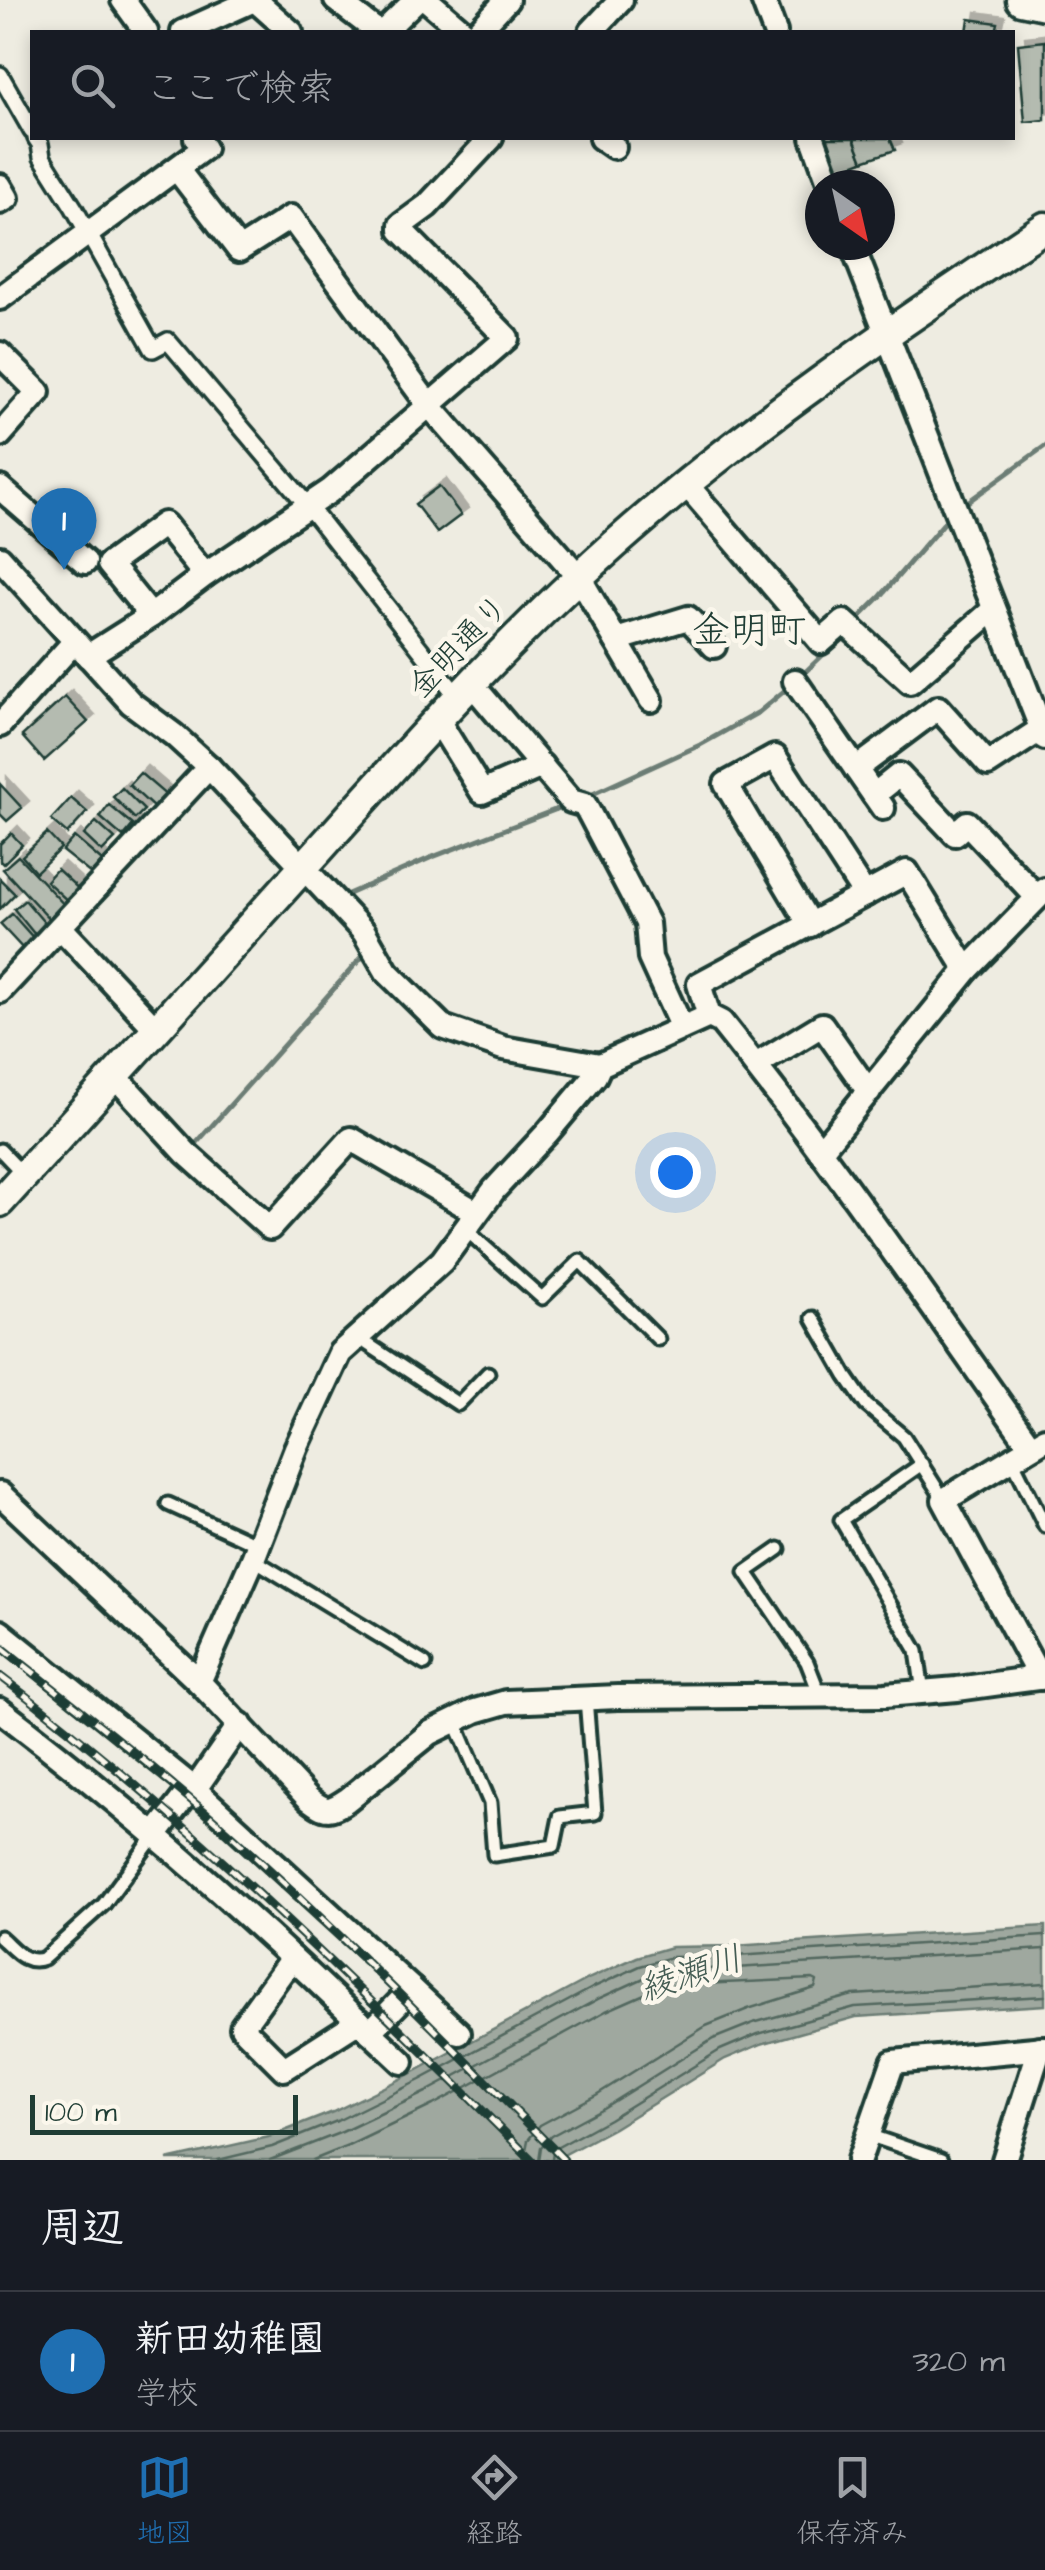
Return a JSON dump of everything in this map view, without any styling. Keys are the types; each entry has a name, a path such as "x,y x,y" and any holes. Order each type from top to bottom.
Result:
{"street":[{"path":"123,0 145,30"},
{"path":"188,30 255,0 289,30"},
{"path":"336,0 378,30"},
{"path":"383,30 416,0"},
{"path":"428,0 462,30"},
{"path":"479,30 507,0"},
{"path":"592,30 621,0"},
{"path":"763,0 774,30"},
{"path":"1021,0 1045,5"},
{"path":"0,75 30,128"},
{"path":"37,140 42,157 153,349 168,341 464,689 572,801 585,805 647,923 650,958 682,1028"},
{"path":"0,298 204,148 198,140"},
{"path":"3,716 81,649 151,616 204,574 337,486 507,338 401,230 401,225 427,206 489,140"},
{"path":"814,140 825,170"},
{"path":"177,168 239,250 291,216 428,404 579,577 651,700"},
{"path":"0,186 7,198 0,202"},
{"name":"金明通り","path":"0,1202 464,689 579,577 754,429 887,333 1045,227"},
{"path":"856,770 938,708 988,764 1043,734 858,260"},
{"path":"0,354 38,392 0,435"},
{"path":"686,484 821,642 844,622 910,682 994,610"},
{"path":"0,488 86,562"},
{"path":"151,616 108,564 164,524 204,574"},
{"path":"0,558 130,704 174,735 209,767 364,932 388,972 443,1026 502,1048 600,1065 709,1016"},
{"path":"616,640 688,618 714,646"},
{"path":"795,681 879,801 899,775 955,834 967,823 1041,893 968,970 821,1150"},
{"path":"437,719 482,792 542,766"},
{"path":"810,925 726,784 775,756 865,895"},
{"path":"0,992 209,767"},
{"path":"0,1494 199,1682 308,1799 323,1809 333,1809 347,1800 413,1744 455,1720 506,1702 923,1692 1042,1677 944,1500 1029,1448 909,1270 821,1150 721,1022 709,1016 699,984 907,872 968,970"},
{"path":"60,927 156,1029"},
{"path":"756,1065 822,1026 869,1092"},
{"path":"199,1682 296,1448 340,1353 442,1261 512,1170 596,1076 600,1065"},
{"path":"114,1075 186,1153 270,1228 351,1140 471,1221"},
{"path":"0,1632 193,1788 459,2033"},
{"path":"0,1710 155,1835 402,2062"},
{"path":"155,1835 240,1724"},
{"path":"292,1958 242,2027 284,2069 365,2026 412,1989"},
{"path":"860,2160 892,2062 1042,2048 1004,2160"}],"lane":[{"path":"0,1150 24,1175"},
{"path":"471,1221 542,1298 580,1261 658,1339"},
{"path":"813,1318 866,1405 904,1438 944,1500"},
{"path":"358,1337 458,1404 488,1374"},
{"path":"1029,1448 1045,1526"},
{"path":"922,1464 841,1520 916,1651 923,1692"},
{"path":"168,1504 256,1552 425,1664"},
{"path":"780,1549 746,1572 807,1662 820,1695"},
{"path":"455,1720 490,1803 494,1855 554,1846 560,1817 595,1813 586,1698"},
{"path":"0,1938 27,1961 44,1958 104,1904 155,1835"},
{"path":"868,2135 941,2160"}],"water":[{"name":"綾瀬川","path":"1045,1926 1045,2005 856,2017 761,2044 725,2059 554,2160 167,2160 269,2137 333,2112 590,1978 671,1947"}],"building":[{"path":"969,19 998,23 996,30 967,30"},
{"path":"1045,41 1045,120 1025,122 1018,44"},
{"path":"820,140 855,140 863,161 831,170"},
{"path":"855,140 891,140 895,150 863,161"},
{"path":"439,486 461,515 437,533 415,504"},
{"path":"65,697 88,722 44,761 22,736"},
{"path":"140,773 167,796 155,809 129,785"},
{"path":"0,784 22,808 7,821 0,814"},
{"path":"122,788 144,810 135,819 113,797"},
{"path":"71,798 87,812 67,834 51,820"},
{"path":"109,805 133,825 123,837 100,817"},
{"path":"96,822 115,839 102,852 84,835"},
{"path":"11,833 22,845 3,864 0,844"},
{"path":"47,833 61,848 36,872 22,856"},
{"path":"74,837 102,861 91,874 62,851"},
{"path":"18,856 68,909 53,923 3,869"},
{"path":"57,869 82,892 70,903 46,881"},
{"path":"0,879 15,894 0,909"},
{"path":"25,900 48,927 36,936 14,909"},
{"path":"12,914 36,941 25,951 0,924"}],"waterway":[{"path":"962,506 1045,446"},
{"path":"854,623 950,516"},
{"path":"801,676 829,649"},
{"path":"584,798 700,745 759,712 789,687"},
{"path":"339,898 565,806"},
{"path":"193,1147 363,956 357,942"}],"railway":[{"path":"0,1646 157,1771 248,1850 564,2160"},
{"path":"0,1676 71,1731 207,1848 339,1970 532,2160"}],"place":[{"name":"新田幼稚園","path":"64,570"}],"district":[{"name":"金明町","path":"749,631"}]}
